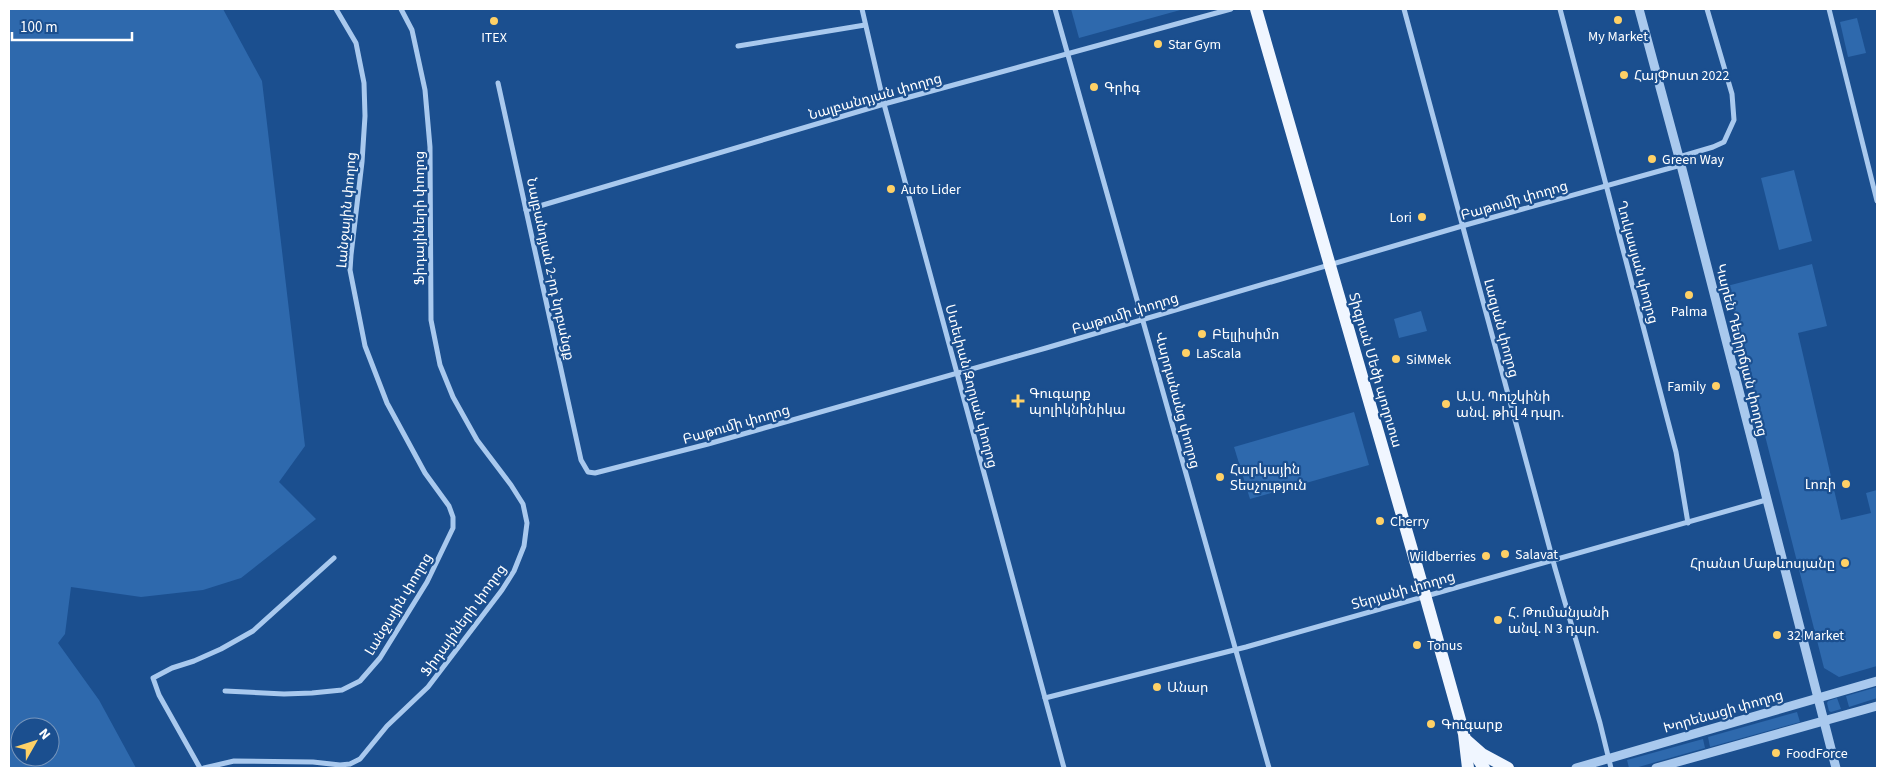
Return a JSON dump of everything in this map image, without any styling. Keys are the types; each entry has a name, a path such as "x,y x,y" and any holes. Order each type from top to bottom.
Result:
{"main road":[{"name":"Տիգրան Մեծի պողոտա","path":"1256,9 1425,595 1465,739 1468,768"},
{"name":"Տիգրան Մեծի պողոտա","path":"1465,739 1484,768"},
{"path":"1465,739 1482,754 1508,768"}],"street":[{"name":"Լանջային փողոց","path":"225,691 284,694 312,693 342,690 360,681 380,658 427,582 453,528 453,517 449,506 425,473 387,403 365,346 350,270 362,162 365,116 364,83 356,43 336,9"},
{"name":"Ֆիդայիների փողոց","path":"204,768 234,761 313,762 340,765 350,764 360,759 387,726 428,688 502,590 514,571 524,546 527,524 523,504 511,484 477,440 453,397 440,365 431,320 430,147 425,90 412,30 401,9"},
{"name":"Ստեփան Զորյան փողոց","path":"862,9 884,104 1064,768"},
{"name":"Վարդանանց փողոց","path":"1055,9 1144,319 1269,768"},
{"name":"Նալբանդյան փողոց","path":"526,210 884,104 1231,9"},
{"name":"Լազյան փողոց","path":"1404,9 1611,768"},
{"name":"Ղուկասյան փողոց","path":"1560,9 1676,452 1688,523"},
{"name":"Կարեն Դեմիրճյան փողոց","path":"1639,9 1836,768"},
{"name":"Բաթումի փողոց","path":"581,460 588,472 595,473 708,444 1606,185 1680,161 1724,142 1734,120 1732,94 1707,9"},
{"path":"1829,9 1877,202"},
{"path":"738,46 865,25"},
{"name":"Նալբանդյան 2-րդ նրբանցք","path":"498,82 581,460"},
{"name":"Տերյանի փողոց","path":"1045,698 1235,650 1766,500"},
{"path":"200,768 159,695 153,678 172,668 221,649 253,631 334,558"},
{"name":"Խորենացի փողոց","path":"1576,768 1877,681"},
{"path":"1656,768 1877,706"}],"shaded area":[{"path":"9,9 223,9 262,81 305,446 279,482 316,519 241,578 203,590 141,597 71,587 65,634 58,643 99,700 136,768 9,768"},
{"path":"1071,9 1184,9 1079,38"},
{"path":"1857,18 1866,53 1848,57 1840,22"},
{"path":"1794,170 1812,241 1779,250 1761,178"},
{"path":"1812,264 1827,326 1798,333 1841,520 1871,513 1866,493 1877,490 1877,666 1839,677 1824,668 1727,286"},
{"path":"1421,311 1427,331 1399,338 1394,319"},
{"path":"1354,412 1369,465 1250,499 1234,447"},
{"path":"1877,687 1877,698 1849,707 1846,696"},
{"path":"1837,698 1841,709 1829,711 1828,701"},
{"path":"1797,712 1800,722 1710,747 1708,737"},
{"path":"1703,739 1705,748 1635,768 1629,768 1627,760"}],"place":[{"name":"My Market","path":"1618,20"},
{"name":"ITEX","path":"494,21"},
{"name":"Star Gym","path":"1158,44"},
{"name":"ՀայՓոստ 2022","path":"1624,75"},
{"name":"Գրիգ","path":"1094,87"},
{"name":"Green Way","path":"1652,159"},
{"name":"Auto Lider","path":"891,189"},
{"name":"Lori","path":"1422,217"},
{"name":"Palma","path":"1689,295"},
{"name":"Բելլիսիմո","path":"1202,334"},
{"name":"LaScala","path":"1186,353"},
{"name":"SiMMek","path":"1396,359"},
{"name":"Family","path":"1716,386"},
{"name":"Գուգարք պոլիկնինիկա","path":"1018,401"},
{"name":"Ա.Ս. Պուշկինի անվ. թիվ 4 դպր.","path":"1446,404"},
{"name":"Հարկային Տեսչություն","path":"1220,477"},
{"name":"Լոռի","path":"1846,484"},
{"name":"Cherry","path":"1380,521"},
{"name":"Salavat","path":"1505,554"},
{"name":"Wildberries","path":"1486,556"},
{"name":"Հրանտ Մաթևոսյանը","path":"1845,563"},
{"name":"Հ. Թումանյանի անվ. N 3 դպր.","path":"1498,620"},
{"name":"32 Market","path":"1777,635"},
{"name":"Tonus","path":"1417,645"},
{"name":"Անար","path":"1157,687"},
{"name":"Գուգարք","path":"1431,724"},
{"name":"FoodForce","path":"1776,753"}]}
